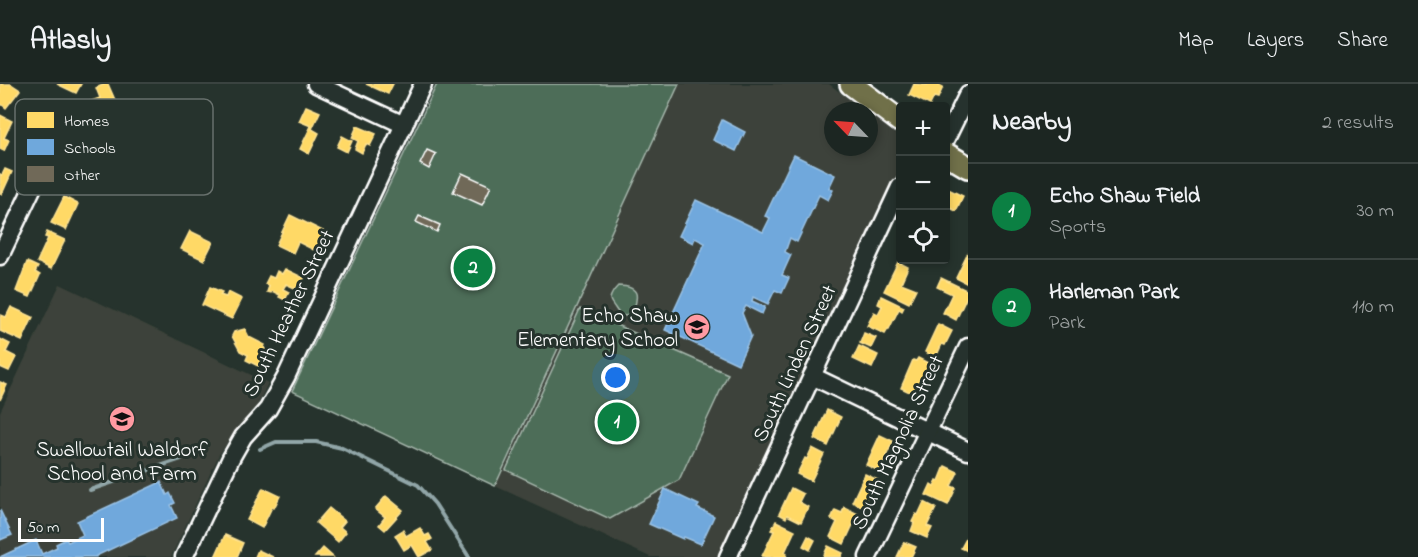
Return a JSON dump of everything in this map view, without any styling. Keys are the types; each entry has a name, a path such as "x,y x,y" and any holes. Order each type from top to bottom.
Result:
{"main road":[{"path":"851,84 896,118"},
{"path":"949,156 968,167"}],"street":[{"path":"316,84 404,125"},
{"name":"South Heather Street","path":"184,557 231,458 243,437 268,409 286,376 423,84"},
{"path":"950,129 968,93"},
{"path":"0,256 7,226 25,195"},
{"name":"South Linden Street","path":"728,557 896,196"},
{"name":"South Magnolia Street","path":"868,557 968,346"},
{"path":"812,376 968,451"}],"shaded area":[{"name":"Echo Shaw Elementary School","path":"679,84 829,84 853,102 824,102 824,156 878,156 878,121 896,134 896,177 719,557 650,557 495,486"},
{"name":"Swallowtail Waldorf School and Farm","path":"60,284 268,383 258,404 238,427 219,455 171,557 0,557 0,412"}],"green space":[{"path":"437,84 679,84 495,486 292,391"},
{"path":"618,286 635,291 637,298 632,315 620,314 610,299"},
{"path":"580,309 728,374 679,480 610,519 506,470"}],"building: Homes":[{"path":"0,84 11,84 20,90 6,108 0,103"},
{"path":"57,84 81,84 76,93"},
{"path":"108,84 115,99 97,99 100,98 96,88"},
{"path":"366,84 393,84 388,94"},
{"path":"914,84 937,84 943,87 938,98 934,97 932,102 924,102 909,95"},
{"path":"306,106 320,112 312,129 319,133 309,154 300,149 311,126 299,121"},
{"path":"0,115 12,121 4,138 9,140 4,151 0,149"},
{"path":"357,126 376,134 370,146 366,144 362,153 355,149 358,141 352,138"},
{"path":"342,136 352,141 347,152 337,147"},
{"path":"5,169 12,172 2,194 0,193 0,174 2,175"},
{"path":"950,190 963,196 956,211 950,208"},
{"path":"64,197 78,204 66,230 51,223"},
{"path":"290,215 325,232 316,251 298,242 293,253 276,245"},
{"path":"190,231 213,242 204,260 181,249"},
{"path":"47,232 65,240 51,269 37,262 48,238 45,237"},
{"path":"968,253 968,284 956,278"},
{"path":"27,262 38,267 35,272 40,275 30,297 16,291"},
{"path":"897,264 908,267 901,283 916,289 909,303 884,291"},
{"path":"285,269 304,278 299,290 286,284 283,289 289,292 285,300 272,291 267,292 269,286 265,284 269,276 274,278 277,271 282,274"},
{"path":"941,278 968,291 956,320 943,313 952,294 937,287"},
{"path":"210,287 222,292 220,295 226,297 228,292 242,299 232,319 202,305"},
{"path":"881,296 904,307 902,311 899,309 885,334 867,326 874,312 878,314 882,306 878,304"},
{"path":"11,307 33,317 22,341 0,331 0,317 1,315 6,317"},
{"path":"938,324 952,331 936,357 925,352"},
{"path":"245,329 249,337 265,345 267,354 260,367 246,360 248,355 240,351 232,336 234,332"},
{"path":"864,333 876,338 871,348 860,343"},
{"path":"0,339 10,344 6,352 16,357 9,371 0,367"},
{"path":"859,346 878,355 872,368 853,359"},
{"path":"918,358 932,365 916,395 901,388 913,360 916,361"},
{"path":"0,382 7,385 0,400"},
{"path":"827,410 841,417 828,446 814,439"},
{"path":"880,435 893,441 881,472 866,465"},
{"path":"812,448 824,454 811,481 797,474"},
{"path":"945,466 958,472 951,486 956,488 948,505 926,495 931,484 934,486 937,480 939,481"},
{"path":"865,474 878,480 865,508 852,502"},
{"path":"263,488 280,496 262,528 247,520"},
{"path":"791,488 803,494 799,502 808,507 801,522 779,514"},
{"path":"386,496 403,510 385,530 379,525 385,517 375,509"},
{"path":"924,502 936,508 927,526 932,528 927,538 911,531 914,523 912,522"},
{"path":"844,507 858,514 844,544 830,537 837,522 831,519 835,510 842,513"},
{"path":"329,508 345,521 340,527 346,532 338,542 316,523"},
{"path":"776,521 795,530 785,552 786,557 762,556 774,531 771,530"},
{"path":"420,528 425,536 429,534 432,539 427,542 432,550 419,557 412,545 404,550 395,535 403,530 406,536"},
{"path":"225,535 243,543 237,557 215,557"},
{"path":"968,535 968,551 961,548"},
{"path":"808,536 815,540 810,550 803,546"},
{"path":"904,542 916,547 911,557 897,557"},
{"path":"828,546 843,553 841,557 823,557"},
{"path":"323,548 333,557 315,557"},
{"path":"258,550 273,557 255,557"}],"building: Schools":[{"path":"722,120 745,132 736,151 713,140"},
{"path":"794,155 835,175 829,188 833,190 828,200 819,195 797,242 790,238 785,252 791,255 782,275 789,278 782,293 775,290 768,304 753,297 752,301 765,307 762,314 746,306 742,313 751,336 738,364 665,330 705,243 695,238 693,243 679,236 696,200 763,232 770,218 765,216"},
{"path":"161,482 167,495 170,493 175,503 171,505 177,518 96,557 0,557 36,540 42,554 57,547 56,544 66,539 68,542 83,535 77,521"},
{"path":"665,489 699,505 697,508 714,516 701,544 649,524"},
{"path":"0,510 12,535 0,540"}],"building: Other":[{"path":"427,150 436,154 429,169 420,164"},
{"path":"462,173 491,186 482,205 453,192"},
{"path":"419,216 440,225 437,232 416,222"}],"waterway":[{"path":"260,449 276,442 316,442 342,448 418,485 435,504 469,557"},
{"path":"90,490 181,459"}],"place":[{"name":"Harleman Park","path":"473,268"},
{"name":"Echo Shaw Elementary School","path":"697,327"},
{"name":"Swallowtail Waldorf School and Farm","path":"122,419"},
{"name":"Echo Shaw Field","path":"617,422"}]}
